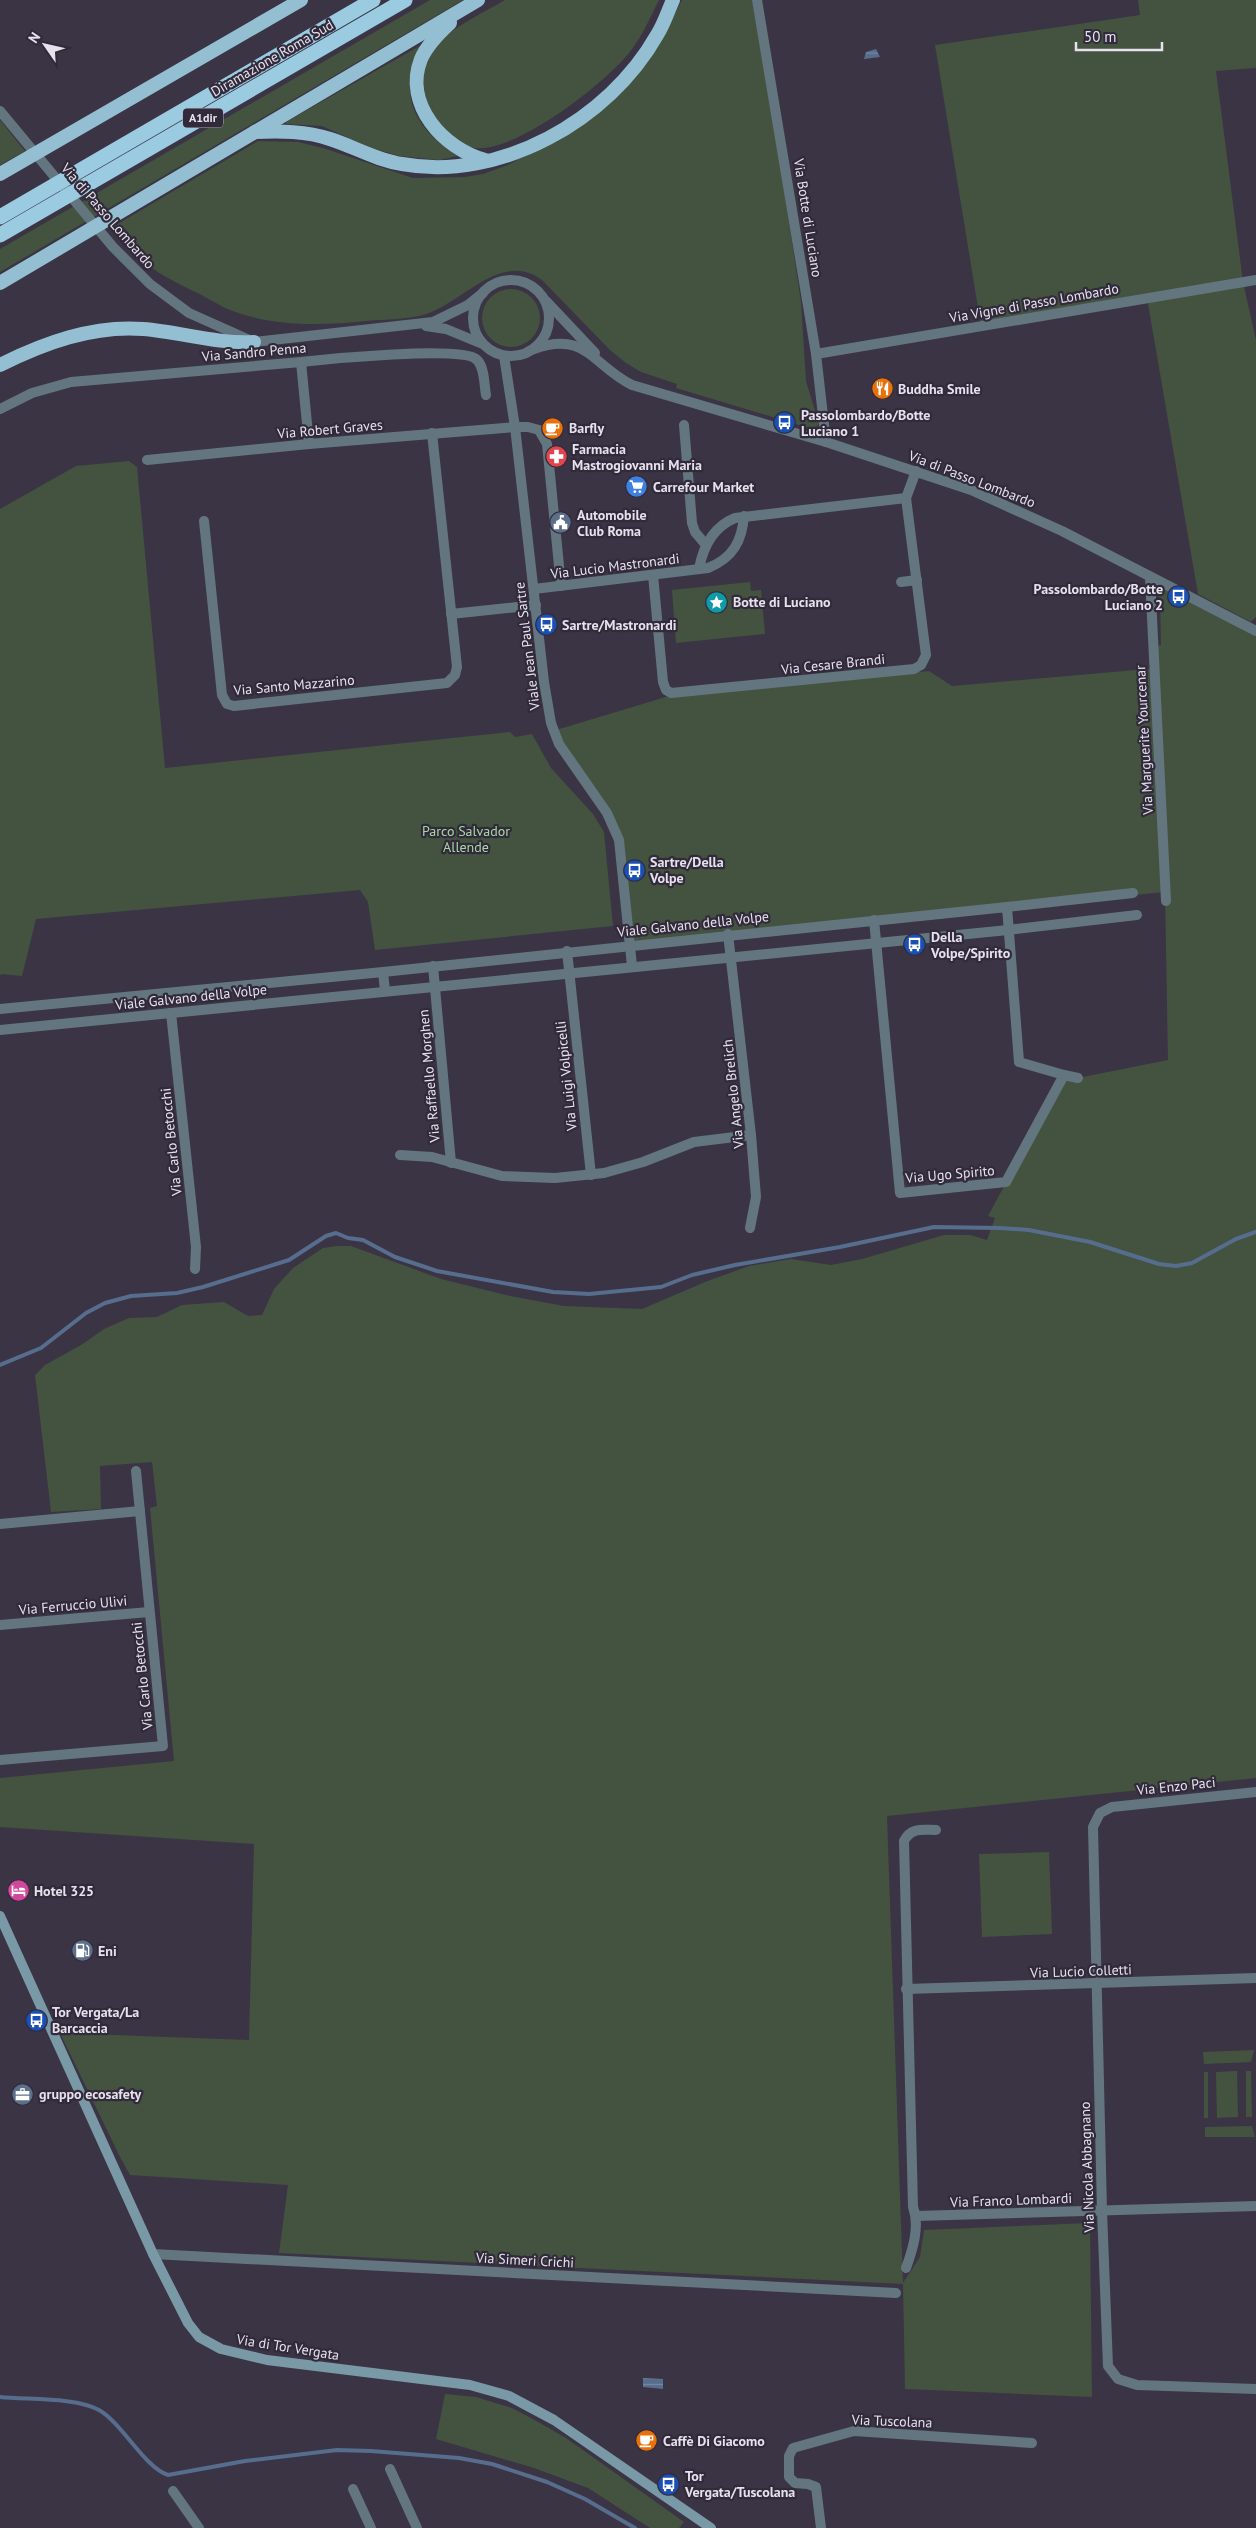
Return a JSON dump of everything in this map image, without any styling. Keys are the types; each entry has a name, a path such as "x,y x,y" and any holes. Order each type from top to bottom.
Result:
{"highway":[{"path":"0,174 300,0"},
{"name":"Diramazione Roma Sud","path":"0,217 373,0"},
{"name":"Diramazione Roma Sud","path":"0,235 405,0"},
{"path":"254,132 288,132 314,135 378,159 404,165 442,167 510,156 570,124 598,103 631,71 652,43 673,0"},
{"path":"477,1 444,28 426,50 420,64 418,93 427,117 444,138 464,153 487,161"},
{"path":"0,283 477,1"},
{"path":"0,365 32,349 105,330 142,329 222,342 254,342"}],"main road":[{"name":"Via di Tor Vergata","path":"0,1916 153,2254 192,2330 213,2346 268,2360 470,2385 503,2394 530,2405 554,2420 711,2528"}],"street":[{"name":"Via Botte di Luciano","path":"758,0 816,354 826,442"},
{"name":"Via di Passo Lombardo","path":"0,111 113,247 150,284 174,302 209,323 254,342 415,326 446,317 468,305 482,293"},
{"path":"511,280 529,285 543,298 548,310 549,323 545,335 534,349 517,356 504,356 493,352 483,345 474,329 473,316 476,304 482,293 492,285 511,280"},
{"name":"Via Vigne di Passo Lombardo","path":"816,354 1256,280"},
{"name":"Via di Passo Lombardo","path":"543,298 608,369"},
{"name":"Via di Passo Lombardo","path":"415,326 446,329 483,345"},
{"name":"Via di Passo Lombardo","path":"534,349 552,343 568,344 584,350 618,378 632,385 826,442 962,487 1018,510 1256,631"},
{"name":"Via Sandro Penna","path":"0,409 32,393 71,382 405,354 466,355 476,358 480,364 486,395"},
{"name":"Viale Jean Paul Sartre","path":"504,356 515,427 544,682 556,739 568,761 608,813 619,840 632,966"},
{"path":"301,362 309,444"},
{"path":"684,425 692,523 695,532 706,545"},
{"name":"Via Robert Graves","path":"147,460 432,433 515,427 535,428 541,432 545,439 561,586"},
{"name":"Via Santo Mazzarino","path":"204,521 223,698 232,706 447,683 456,671 432,433"},
{"name":"Via Cesare Brandi","path":"653,575 663,686 668,692 674,693 914,669 921,665 926,655 906,498 916,471"},
{"path":"699,569 706,545 725,523 744,516 906,498"},
{"name":"Via Lucio Mastronardi","path":"534,589 699,569 719,563 732,552 742,536 744,516"},
{"name":"Via Marguerite Yourcenar","path":"1150,577 1166,901"},
{"path":"901,582 917,580"},
{"path":"451,614 536,605"},
{"name":"Viale Galvano della Volpe","path":"0,1009 383,972 630,944 1133,893"},
{"path":"1007,907 1020,1062 1078,1078"},
{"name":"Viale Galvano della Volpe","path":"0,1030 1008,930 1137,915"},
{"name":"Via Ugo Spirito","path":"874,920 900,1193 1006,1182 1064,1075"},
{"name":"Via Angelo Brelich","path":"728,934 752,1135 756,1196 750,1228"},
{"name":"Via Luigi Volpicelli","path":"567,951 591,1175"},
{"name":"Via Raffaello Morghen","path":"433,966 451,1163"},
{"path":"383,972 385,991"},
{"name":"Via Carlo Betocchi","path":"171,1013 196,1247 195,1269"},
{"path":"400,1155 432,1157 487,1173 514,1178 540,1179 591,1175 631,1166 694,1142 752,1135"},
{"name":"Via Carlo Betocchi","path":"0,1760 163,1746 136,1471"},
{"path":"0,1524 140,1511"},
{"name":"Via Ferruccio Ulivi","path":"0,1626 149,1612"},
{"name":"Via Enzo Paci","path":"1100,1813 1112,1806 1256,1792"},
{"name":"Via Nicola Abbagnano","path":"1100,1813 1093,1826 1102,2211 1108,2366 1118,2379 1137,2385 1256,2389"},
{"path":"906,2268 913,2247 916,2216 913,2206 906,1989 904,1841 908,1834 914,1830 936,1830"},
{"name":"Via Lucio Colletti","path":"906,1989 1256,1978"},
{"name":"Via Franco Lombardi","path":"916,2216 1256,2206"},
{"name":"Via Simeri Crichi","path":"153,2254 896,2293"},
{"name":"Via Tuscolana","path":"821,2528 816,2488 808,2484 792,2482 790,2477 789,2456 793,2448 854,2431 1032,2443"},
{"path":"390,2469 417,2528"},
{"path":"353,2489 371,2528"},
{"path":"173,2491 198,2528"}],"green space":[{"path":"430,0 463,0 0,272 0,249"},
{"path":"505,0 659,0 634,47 600,82 558,114 513,140 492,147 475,148 462,143 435,121 427,106 425,97 425,67 431,52 446,36"},
{"path":"682,0 752,0 772,110 801,302 806,381 819,424 815,428 809,428 676,388 677,384 641,372 610,350 542,280 527,272 512,271 497,274 440,308 419,316 330,324 294,324 259,319 225,308 171,280 146,263 111,228 258,141 298,142 323,148 413,178 465,177 483,174 508,165 530,153 641,69 658,46"},
{"path":"1138,0 1256,0 1256,68 1216,71 1243,282 1256,340 1256,617 1251,622 1198,594 1147,298 981,326 935,45 1140,15"},
{"path":"423,44 411,81 412,105 423,125 439,143 458,156 439,160 399,156 369,147 322,126 286,124 286,122"},
{"path":"0,120 25,151 0,165"},
{"path":"505,289 517,289 532,297 540,312 540,324 532,339 517,347 505,347 490,339 482,324 482,312 490,297"},
{"name":"Parco Salvador Allende","path":"129,461 137,467 165,768 510,732 515,737 532,734 551,768 593,814 604,832 613,926 375,950 368,902 360,890 36,919 22,976 1,974 0,976 0,509 76,466"},
{"path":"750,582 751,591 761,590 765,634 676,643 672,590"},
{"path":"1162,587 1256,636 1256,1778 887,1816 903,2283 920,2257 924,2230 1090,2223 1092,2397 905,2389 903,2284 279,2253 288,2185 130,2175 60,2033 249,2040 254,1844 0,1827 0,1778 174,1761 150,1508 157,1506 152,1462 100,1466 101,1509 51,1512 35,1375 45,1365 81,1345 104,1329 129,1318 157,1317 182,1305 224,1302 248,1316 262,1315 274,1289 293,1268 323,1248 337,1246 351,1246 441,1279 510,1296 564,1306 642,1309 705,1282 749,1266 791,1259 831,1265 862,1259 944,1235 970,1235 987,1240 995,1218 988,1216 1064,1075 1078,1078 1168,1060 1165,892 630,944 619,840 553,731 669,696 929,671 952,686 1159,668 1157,646 1161,645 1160,599 1156,592"},
{"path":"1049,1852 1052,1934 982,1937 979,1854"},
{"path":"1254,2050 1251,2062 1204,2064 1203,2052"},
{"path":"1237,2071 1238,2117 1217,2118 1216,2072"},
{"path":"1246,2071 1251,2071 1252,2117 1246,2117"},
{"path":"1204,2072 1208,2072 1208,2118 1204,2118"},
{"path":"1252,2126 1255,2137 1205,2137 1205,2127"},
{"path":"445,2394 476,2397 512,2408 531,2418 566,2438 684,2522 679,2528 650,2528 588,2488 534,2468 436,2439"}],"water":[{"path":"876,49 880,57 864,59 866,52"},
{"path":"643,2378 663,2379 663,2389 643,2387"}],"waterway":[{"path":"0,1365 41,1348 86,1313 105,1303 131,1296 177,1293 203,1287 289,1260 326,1236 336,1233 348,1238 363,1240 395,1257 437,1271 553,1292 589,1294 661,1287 692,1275 735,1265 840,1247 934,1227 1029,1230 1090,1242 1159,1264 1176,1266 1192,1263 1236,1239 1256,1232"},
{"path":"0,2397 65,2401 99,2410 108,2416 151,2464 159,2471 168,2475 245,2461 337,2450 459,2458 492,2464 547,2482 585,2499 635,2528"}],"place":[{"name":"Buddha Smile","path":"882,389"},
{"name":"Passolombardo/Botte Luciano 1","path":"785,423"},
{"name":"Barfly","path":"553,428"},
{"name":"Farmacia Mastrogiovanni Maria","path":"556,457"},
{"name":"Carrefour Market","path":"637,487"},
{"name":"Automobile Club Roma","path":"561,523"},
{"name":"Passolombardo/Botte Luciano 2","path":"1179,597"},
{"name":"Botte di Luciano","path":"717,602"},
{"name":"Sartre/Mastronardi","path":"546,625"},
{"name":"Sartre/Della Volpe","path":"634,870"},
{"name":"Della Volpe/Spirito","path":"915,945"},
{"name":"Hotel 325","path":"18,1891"},
{"name":"Eni","path":"82,1951"},
{"name":"Tor Vergata/La Barcaccia","path":"36,2020"},
{"name":"gruppo ecosafety","path":"23,2094"},
{"name":"Caffè Di Giacomo","path":"647,2441"},
{"name":"Tor Vergata/Tuscolana","path":"669,2484"}]}
